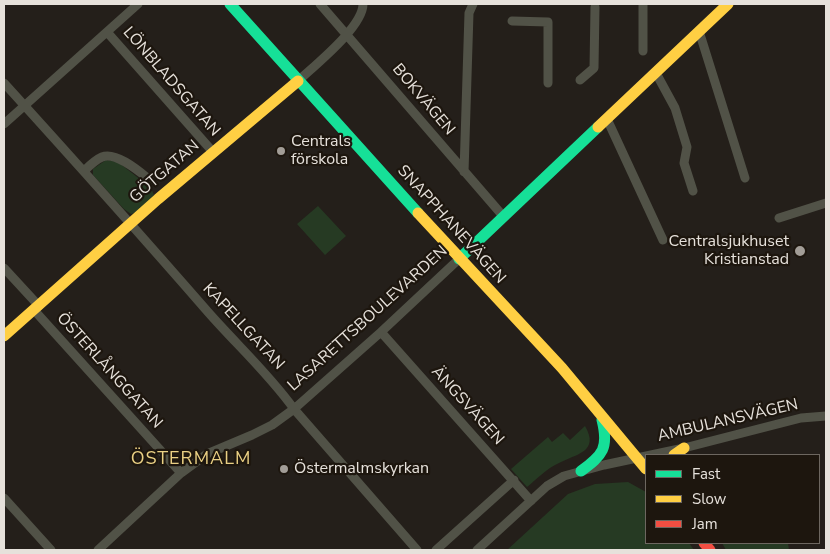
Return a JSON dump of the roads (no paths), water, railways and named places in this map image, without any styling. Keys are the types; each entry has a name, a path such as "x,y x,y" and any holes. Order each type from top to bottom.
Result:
{"street":[{"path":"4,124 138,4"},
{"name":"SNAPPHANEVÄGEN","path":"230,4 298,82 562,368 645,468"},
{"name":"BOKVÄGEN","path":"320,4 504,216"},
{"name":"GÖTGATAN","path":"4,336 130,223 298,82 347,34 363,10 363,4"},
{"path":"464,172 469,13 473,4"},
{"path":"642,4 643,52"},
{"name":"LASARETTSBOULEVARDEN","path":"98,550 181,474 207,454 272,425 294,409 381,332 728,4"},
{"path":"580,80 594,68 595,7"},
{"path":"512,22 548,22 548,83"},
{"path":"699,31 745,178"},
{"name":"LÖNBLADSGATAN","path":"107,32 213,152"},
{"path":"656,73 675,108 687,147 684,163 693,191"},
{"name":"KAPELLGATAN","path":"4,83 210,315 276,385 294,409 417,550"},
{"path":"607,118 663,240"},
{"path":"84,172 94,162 104,156 114,156 150,180"},
{"path":"779,218 826,203"},
{"name":"ÖSTERLÅNGGATAN","path":"4,268 181,474"},
{"name":"ÄNGSVÄGEN","path":"381,332 531,500"},
{"path":"581,471 601,456 606,447 607,438 600,414"},
{"name":"AMBULANSVÄGEN","path":"652,454 684,448 801,418 826,416"},
{"path":"675,454 684,448"},
{"name":"AMBULANSVÄGEN","path":"477,550 547,486 564,476 645,455"},
{"path":"436,550 514,480"},
{"path":"4,498 51,550"}],"place":[{"name":"Centrals förskola","path":"281,151"},
{"name":"Centralsjukhuset Kristianstad","path":"800,251"},
{"name":"Östermalmskyrkan","path":"284,469"}],"district":[{"name":"ÖSTERMALM","path":"191,460"}]}
